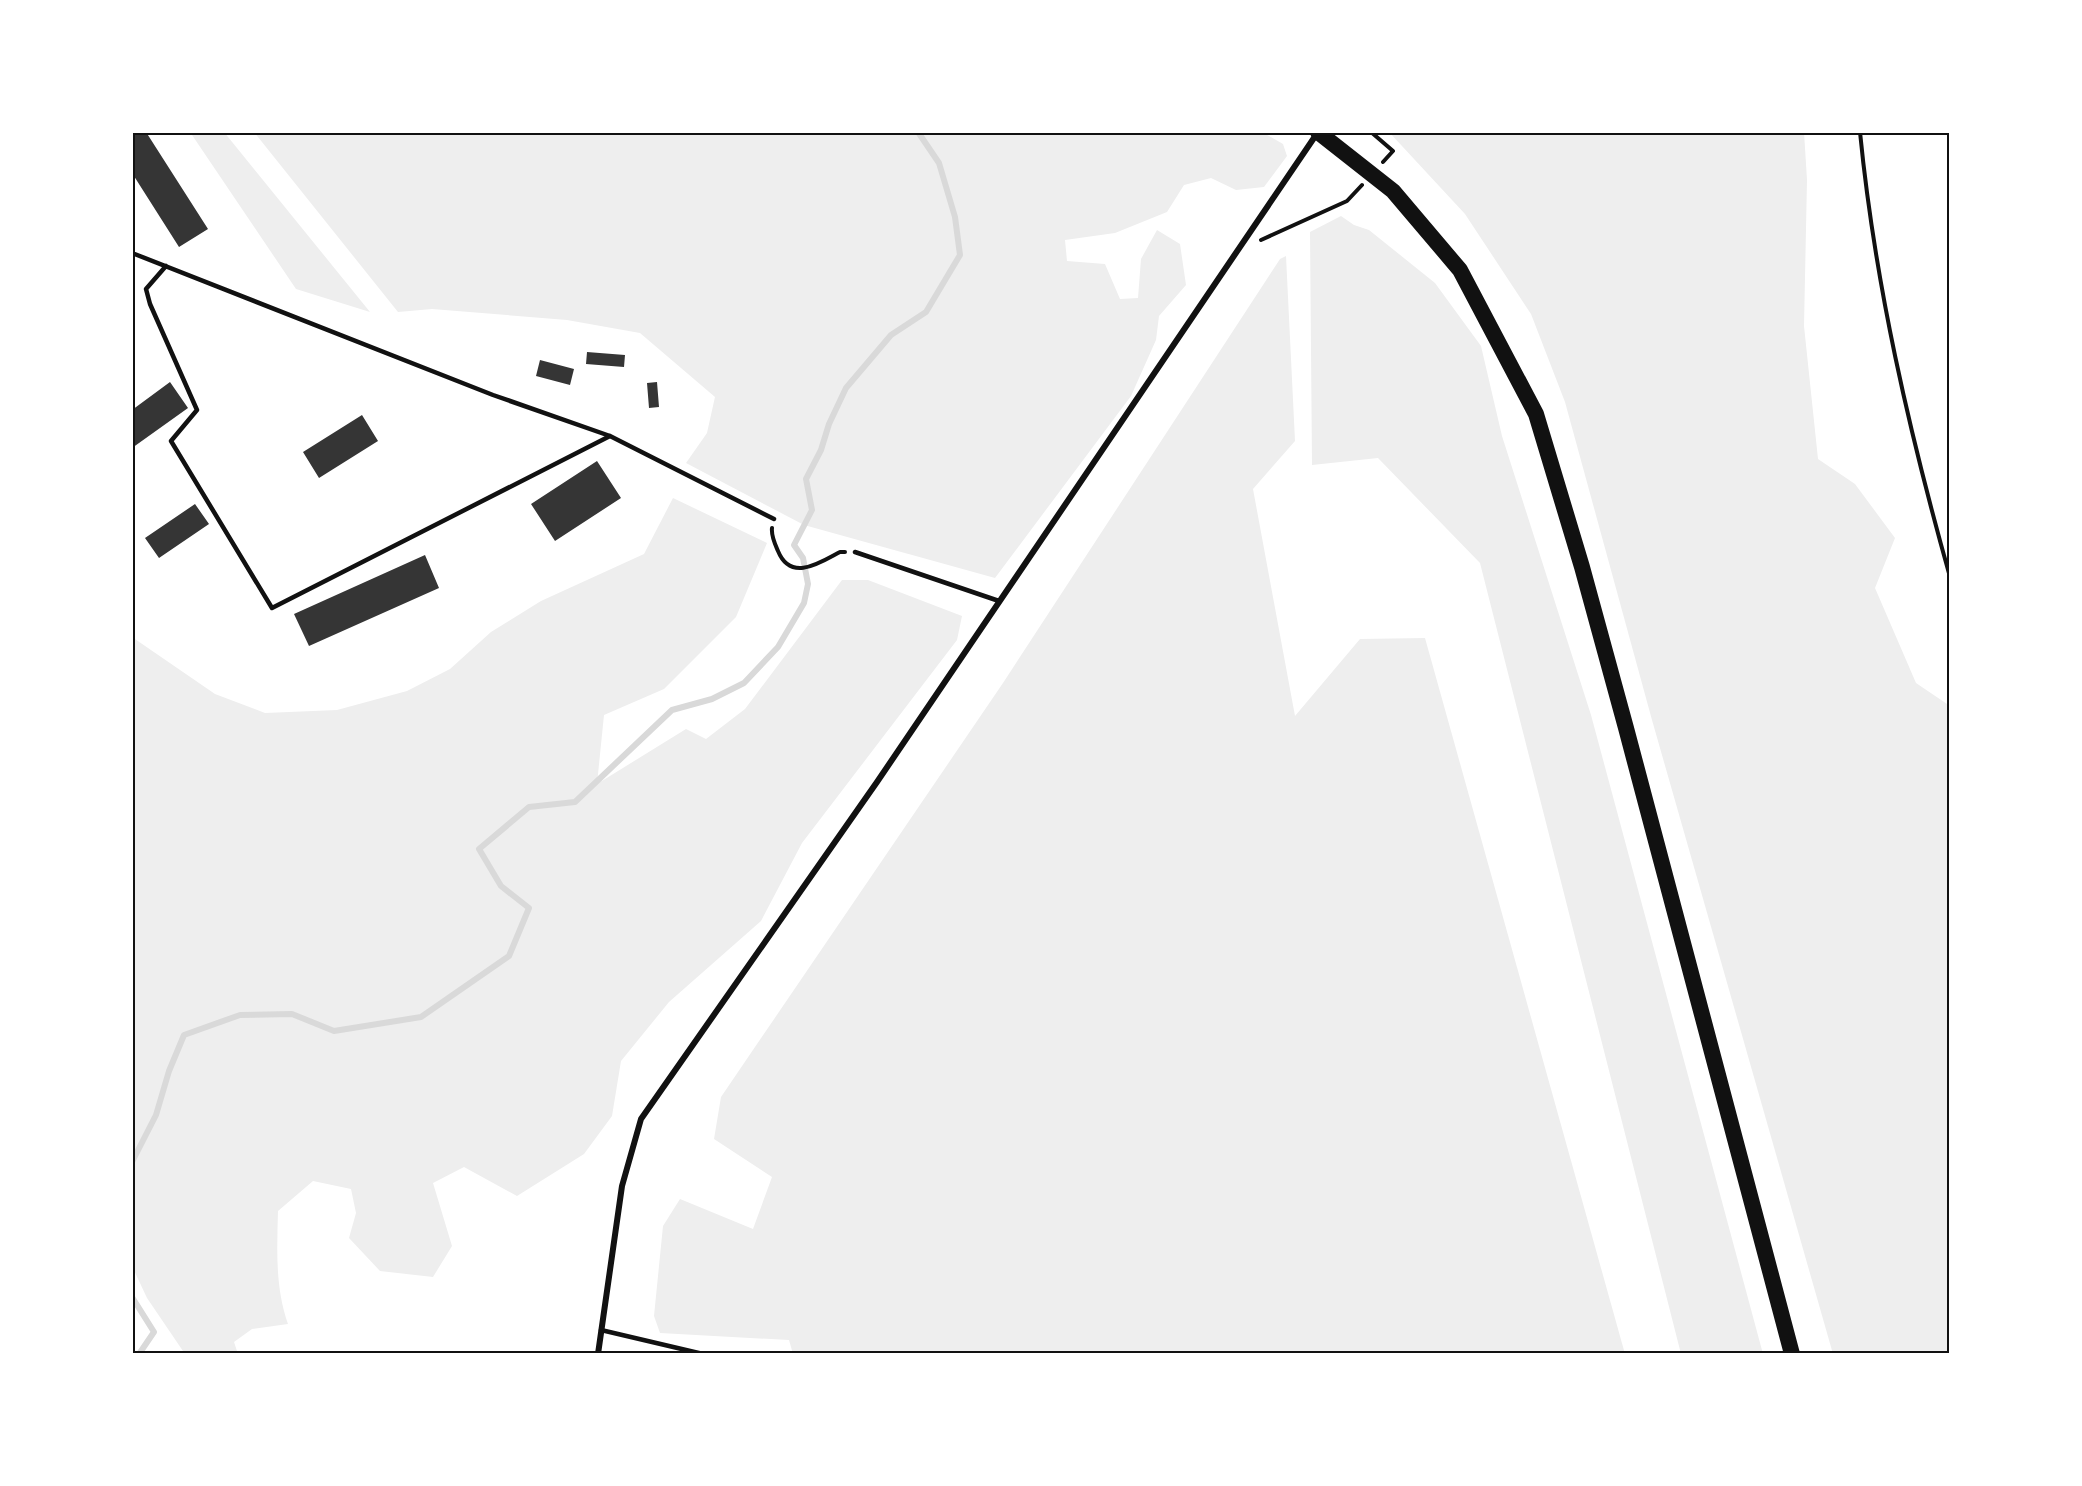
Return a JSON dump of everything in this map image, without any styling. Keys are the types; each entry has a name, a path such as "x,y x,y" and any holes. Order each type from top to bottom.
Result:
{"highway":[{"path":"1318,132 1373,173 1409,208 1460,270 1536,414 1623,716 1792,1354"}],"street":[{"path":"598,1354 622,1186 640,1119 877,782 1318,132"}],"lane":[{"path":"132,253 493,396 610,436 774,519"},
{"path":"166,267 146,289 150,304 197,410 171,441 272,608 610,436"},
{"path":"855,552 999,601"},
{"path":"601,1330 703,1354"}],"path":[{"path":"1261,240 1347,201 1393,152 1371,132"},
{"path":"1860,132 1866,194 1891,342 1925,487 1950,577"},
{"path":"774,519 771,533 781,557 788,564 799,569 812,568 840,552 855,552"}],"shaded area":[{"path":"190,132 224,132 370,312 296,289"},
{"path":"254,132 1262,132 1283,144 1287,156 1264,187 1236,190 1211,178 1184,185 1167,212 1115,233 1065,240 1067,261 1105,264 1120,299 1138,298 1141,259 1157,230 1180,244 1186,285 1159,316 1156,340 1131,396 995,578 804,525 686,463 707,433 715,397 640,333 567,320 432,309 398,312"},
{"path":"1389,132 1804,132 1807,180 1804,326 1818,459 1855,484 1895,538 1875,588 1916,683 1950,706 1950,1354 1833,1354 1652,720 1565,402 1531,314 1465,214"},
{"path":"1341,216 1354,225 1369,230 1435,283 1481,346 1502,436 1591,715 1763,1354 1681,1354 1480,563 1378,458 1312,465 1310,232"},
{"path":"1286,256 1295,441 1253,489 1295,716 1360,639 1425,638 1625,1354 793,1354 789,1340 660,1333 654,1316 663,1226 680,1199 753,1229 772,1177 714,1139 721,1097 1003,683 1280,259"},
{"path":"673,498 767,543 736,617 664,689 604,715 597,784 686,729 706,739 745,709 842,580 868,580 962,616 957,640 802,843 761,921 669,1002 621,1061 612,1116 584,1154 517,1196 464,1167 433,1183 452,1246 433,1277 380,1271 349,1238 356,1213 351,1189 313,1181 278,1211 279,1282 288,1324 252,1329 234,1342 238,1354 185,1354 147,1298 132,1266 132,637 215,694 265,713 337,710 407,691 450,669 491,632 541,601 644,554"}],"building":[{"path":"132,132 146,132 208,229 179,247 132,173"},
{"path":"587,352 625,355 624,367 586,364"},
{"path":"540,360 574,369 570,385 536,376"},
{"path":"170,382 188,408 132,448 132,410"},
{"path":"657,382 659,407 649,408 647,383"},
{"path":"362,415 378,441 319,478 303,452"},
{"path":"597,461 621,498 555,541 531,504"},
{"path":"195,504 209,524 159,558 145,538"},
{"path":"425,555 439,588 309,646 294,614"}],"waterway":[{"path":"132,1162 156,1115 169,1071 184,1035 240,1015 292,1014 334,1031 421,1017 509,956 529,908 501,886 479,849 529,807 575,802 672,710 712,699 744,683 778,647 804,603 808,584 803,558 794,545 812,510 806,479 821,450 829,424 846,388 891,335 926,312 960,255 955,217 939,163 918,132"},
{"path":"132,1197 132,1202"},
{"path":"132,1297 154,1332 139,1354"}]}
